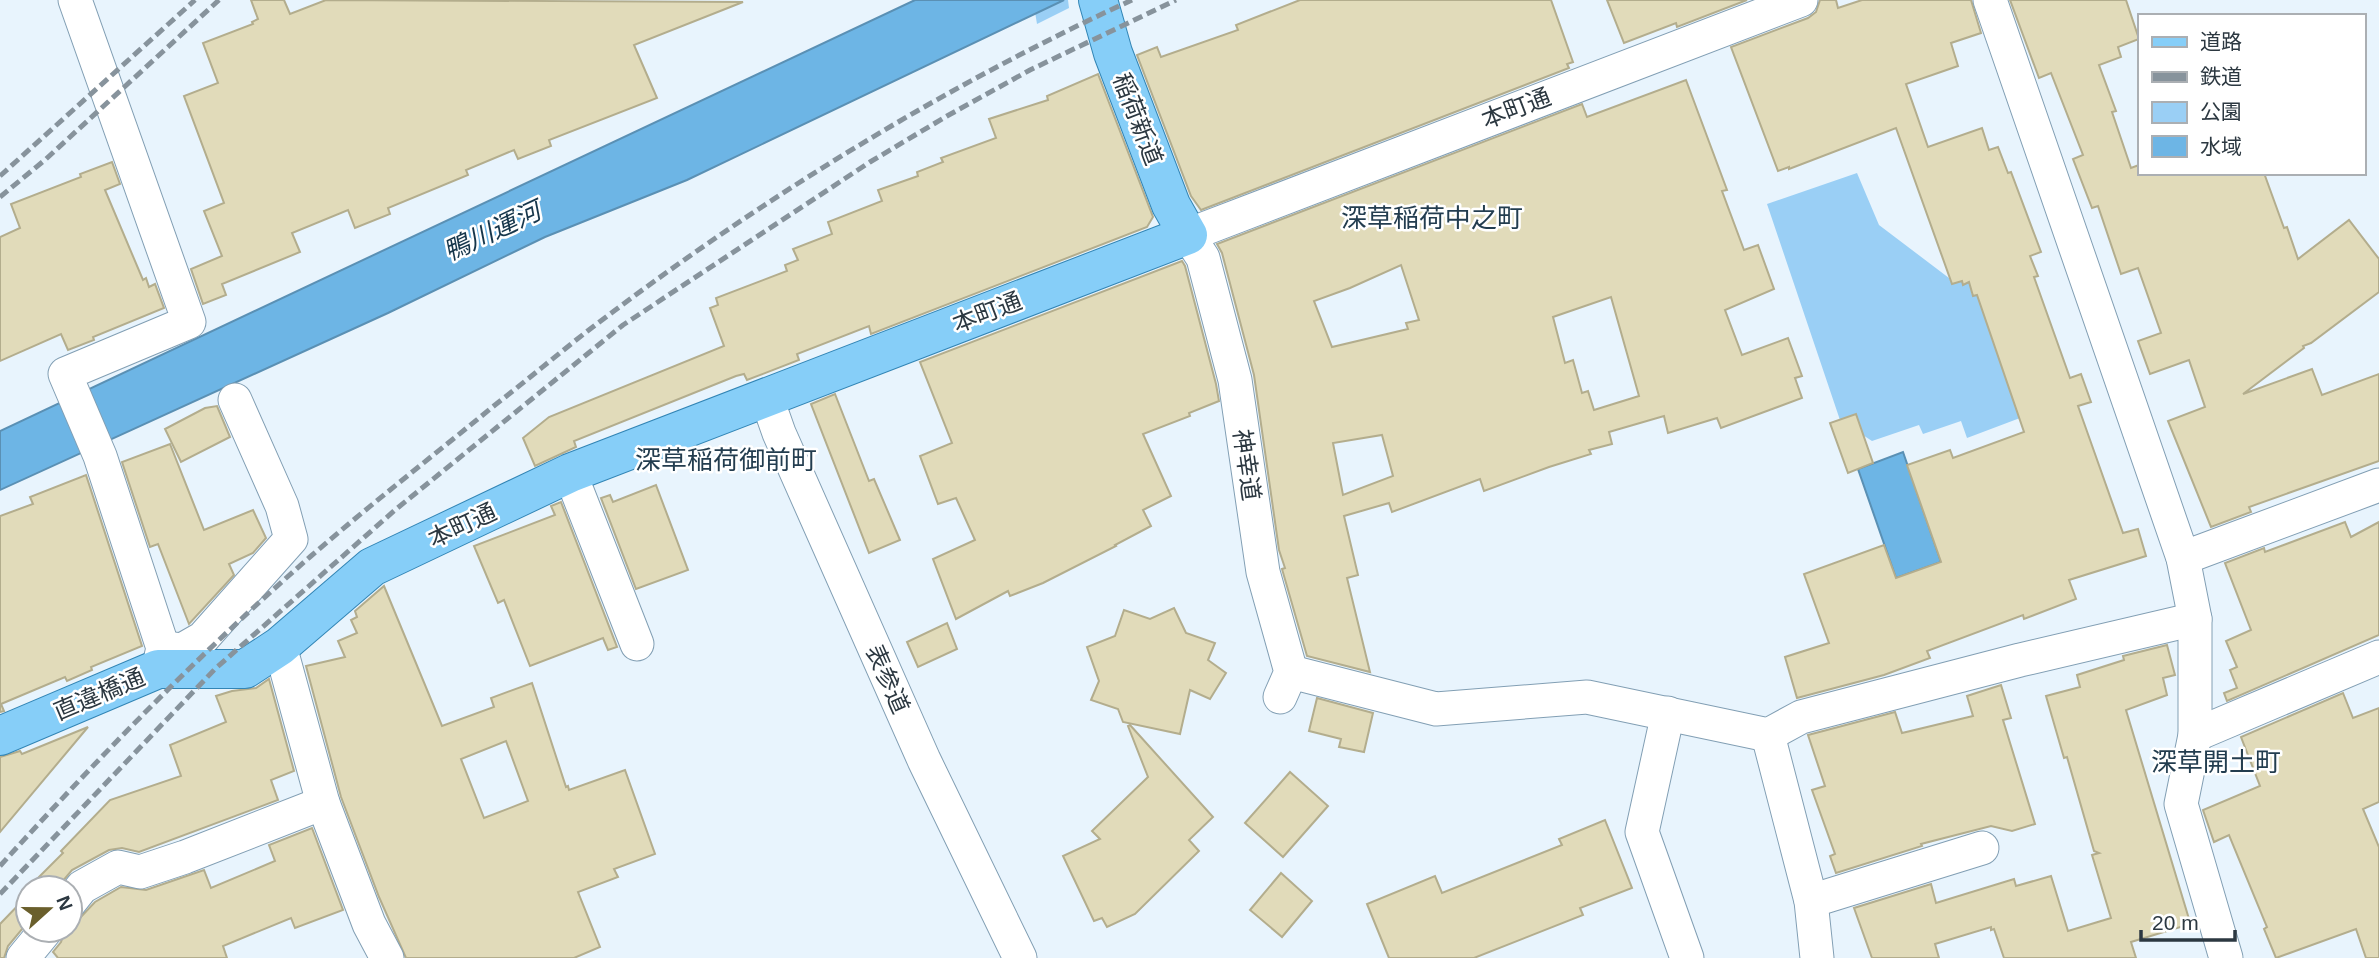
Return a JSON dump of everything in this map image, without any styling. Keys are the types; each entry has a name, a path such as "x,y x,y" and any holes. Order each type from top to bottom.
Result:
{"main road":[{"name":"稲荷新道","path":"1098,0 1113,53 1171,205 1188,235"},
{"name":"本町通","path":"202,670 245,669 280,646 372,567 570,473 1188,235"},
{"name":"直違橋通","path":"0,736 161,658 202,670"}],"street":[{"path":"75,0 189,323 65,374 99,456 161,658 183,650 202,638 291,539 282,506 235,400"},
{"name":"本町通","path":"1188,235 1801,0"},
{"path":"1990,0 2183,558 2195,619 2195,735 2181,804 2226,958"},
{"name":"神幸道","path":"1188,235 1203,258 1235,380 1263,572 1285,684 1436,709 1587,696 1668,713"},
{"name":"表参道","path":"766,396 779,433 925,760 1020,958"},
{"path":"570,473 637,644"},
{"path":"2183,558 2379,485"},
{"path":"1687,958 1642,832 1668,713 1768,735 1801,717 2020,660 2195,619"},
{"path":"280,646 323,803 369,924 387,958"},
{"path":"2195,735 2379,657"},
{"path":"1768,735 1811,901 1817,958"},
{"path":"84,886 118,867 140,872 186,857 323,803"},
{"path":"1811,901 1982,848"},
{"path":"23,958 34,944"}],"green space":[{"path":"1033,0 1068,0 1069,8 1037,24"},
{"path":"1857,173 1879,225 1949,278 1952,284 1969,282 1972,295 1977,295 2020,418 1967,438 1961,421 1923,434 1919,425 1872,441 1840,420 1767,204"}],"water":[{"name":"鴨川運河","path":"915,0 1064,0 687,180 545,237 388,313 0,490 0,431"},
{"path":"1903,452 1941,562 1896,578 1858,469"}],"building":[{"path":"251,0 284,0 290,14 326,0 743,2 634,45 657,98 549,140 551,146 518,159 514,150 466,170 468,175 388,208 390,214 355,228 348,210 292,233 300,252 222,284 226,295 203,304 191,269 222,256 204,211 224,203 184,96 218,83 203,43 253,24 252,22 258,19"},
{"path":"1300,0 1551,0 1573,62 1567,64 1569,68 1201,210 1191,196 1137,55 1157,47 1161,57 1238,30 1236,25"},
{"path":"1607,0 1747,0 1677,27 1676,23 1624,43"},
{"path":"1820,0 1836,0 1838,8 1862,0 1971,0 1981,33 1951,43 1958,66 1906,84 1928,147 1982,128 1989,150 1998,147 2008,173 2011,172 2041,252 2030,256 2038,276 2034,277 2070,378 2081,374 2091,402 2078,406 2123,533 2138,529 2146,556 2069,580 2076,599 2024,619 2023,615 1927,651 1930,658 1884,675 1797,698 1785,657 1829,643 1804,574 1884,545 1896,578 1941,562 1907,465 1950,450 1953,458 2024,432 1977,295 1973,296 1969,282 1963,285 1962,281 1952,284 1896,128 1778,171 1731,47 1808,18 1816,12"},
{"path":"2010,0 2126,0 2138,39 2118,47 2121,57 2099,65 2116,111 2112,112 2131,168 2138,165 2138,175 2265,175 2298,259 2349,220 2379,259 2379,292 2311,343 2303,346 2304,348 2243,394 2312,369 2322,395 2379,374 2379,461 2249,507 2251,512 2211,527 2168,421 2205,407 2189,360 2150,374 2138,341 2161,333 2138,268 2121,274 2098,206 2092,208 2073,159 2083,155 2051,73 2039,78"},
{"path":"1098,74 1153,217 1147,227 871,334 869,326 797,354 799,360 747,380 744,374 736,376 574,441 576,447 535,466 523,438 549,417 724,346 710,308 718,305 716,298 787,271 785,265 798,260 793,249 832,234 828,222 882,201 878,190 918,176 917,172 943,162 941,158 996,138 989,119 1048,100 1047,96"},
{"path":"1686,80 1727,190 1722,191 1744,250 1758,245 1774,289 1725,310 1742,355 1788,338 1802,376 1795,378 1802,398 1721,428 1717,418 1668,433 1664,416 1609,432 1612,444 1589,450 1591,454 1484,491 1480,479 1392,512 1389,503 1344,516 1358,575 1347,578 1370,672 1307,656 1282,569 1285,568 1279,550 1254,375 1222,253 1217,244 1582,104 1587,117","holes":["1401,265 1419,320 1406,323 1408,329 1332,347 1314,301","1611,297 1639,396 1594,410 1588,391 1582,393 1573,360 1565,363 1553,317","1382,435 1393,476 1343,495 1333,443"]},
{"path":"112,162 120,184 105,190 143,280 146,278 149,287 155,284 164,308 68,350 61,334 0,361 0,237 20,228 11,204"},
{"path":"1182,261 1219,401 1189,413 1190,416 1143,434 1171,496 1143,510 1151,526 1043,583 1010,596 1008,591 956,619 933,559 975,540 956,498 938,504 920,456 952,443 920,362"},
{"path":"835,394 869,481 874,479 900,540 869,553 811,404"},
{"path":"217,406 230,437 181,462 165,429 205,408"},
{"path":"1856,414 1873,463 1848,473 1830,423"},
{"path":"170,444 204,530 253,510 266,538 253,553 229,564 234,575 189,624 158,544 150,547 122,462"},
{"path":"86,475 142,646 91,667 92,670 67,681 65,677 1,704 4,711 0,712 0,516 33,504 30,497"},
{"path":"656,485 688,570 636,589 601,498 610,495 613,502"},
{"path":"561,502 617,647 608,650 603,638 530,666 504,600 498,603 474,546 555,515 551,506"},
{"path":"2345,522 2351,537 2379,522 2379,635 2227,701 2224,693 2237,688 2230,670 2237,667 2226,641 2251,630 2225,563 2264,548 2265,552"},
{"path":"384,586 442,726 494,707 491,698 532,683 569,790 625,770 655,854 614,869 618,877 578,892 600,947 574,958 406,958 379,897 341,797 306,666 345,657 338,641 357,633 351,620 357,617 355,611","holes":["506,741 528,801 484,818 461,759"]},
{"path":"1174,608 1186,633 1215,643 1208,660 1226,673 1210,699 1190,690 1180,734 1123,722 1118,709 1091,700 1099,681 1087,647 1115,636 1124,610 1150,619"},
{"path":"947,623 957,649 918,667 907,642"},
{"path":"2167,645 2175,675 2163,678 2167,695 2126,710 2189,919 2182,922 2184,926 2131,942 2136,958 2004,958 1991,927 1935,944 1939,958 1872,958 1854,908 1931,884 1936,903 2014,879 2016,886 2051,876 2068,931 2111,918 2092,855 2099,853 2094,851 2046,696 2080,687 2077,675 2124,660 2123,656"},
{"path":"269,679 294,771 271,780 278,800 139,852 122,848 109,850 69,874 42,874 110,800 181,776 170,745 226,722 216,696 256,688"},
{"path":"2001,685 2011,718 2003,720 2035,824 2012,831 1991,826 1921,844 1922,846 1836,873 1830,856 1835,854 1812,790 1825,786 1808,735 1895,712 1902,733 1973,716 1967,696"},
{"path":"2343,693 2353,718 2379,708 2379,802 2363,809 2379,847 2379,958 2366,958 2356,929 2276,958 2264,929 2267,927 2229,835 2214,842 2203,810 2260,786 2241,737"},
{"path":"1317,698 1373,713 1364,752 1339,747 1341,739 1309,731"},
{"path":"1130,725 1213,817 1189,840 1199,851 1135,914 1107,927 1102,918 1094,921 1063,856 1100,839 1092,831 1148,777 1128,726"},
{"path":"88,727 0,832 0,757 20,751 22,754"},
{"path":"1290,772 1328,806 1283,857 1245,823"},
{"path":"1605,820 1632,888 1580,908 1583,915 1474,958 1389,958 1367,904 1435,876 1442,893 1562,845 1559,839"},
{"path":"312,828 343,910 295,928 291,918 223,946 227,958 58,958 53,952 59,944 84,944 84,914 95,902 121,887 146,890 204,870 211,888 275,861 269,845"},
{"path":"1281,873 1312,901 1282,937 1250,910"},
{"path":"14,910 14,939 4,958 0,958 0,924"}],"railway":[{"path":"0,176 195,0"},
{"path":"0,197 46,159 219,0"},
{"path":"0,866 151,706 270,592 380,499 599,322 737,223 865,142 997,67 1132,0"},
{"path":"0,894 215,669 395,510 623,325 870,162 947,116 1030,70 1176,0"}],"district":[{"name":"深草稲荷中之町","path":"1432,218"},
{"name":"深草稲荷御前町","path":"726,460"},
{"name":"深草開土町","path":"2216,762"}]}
